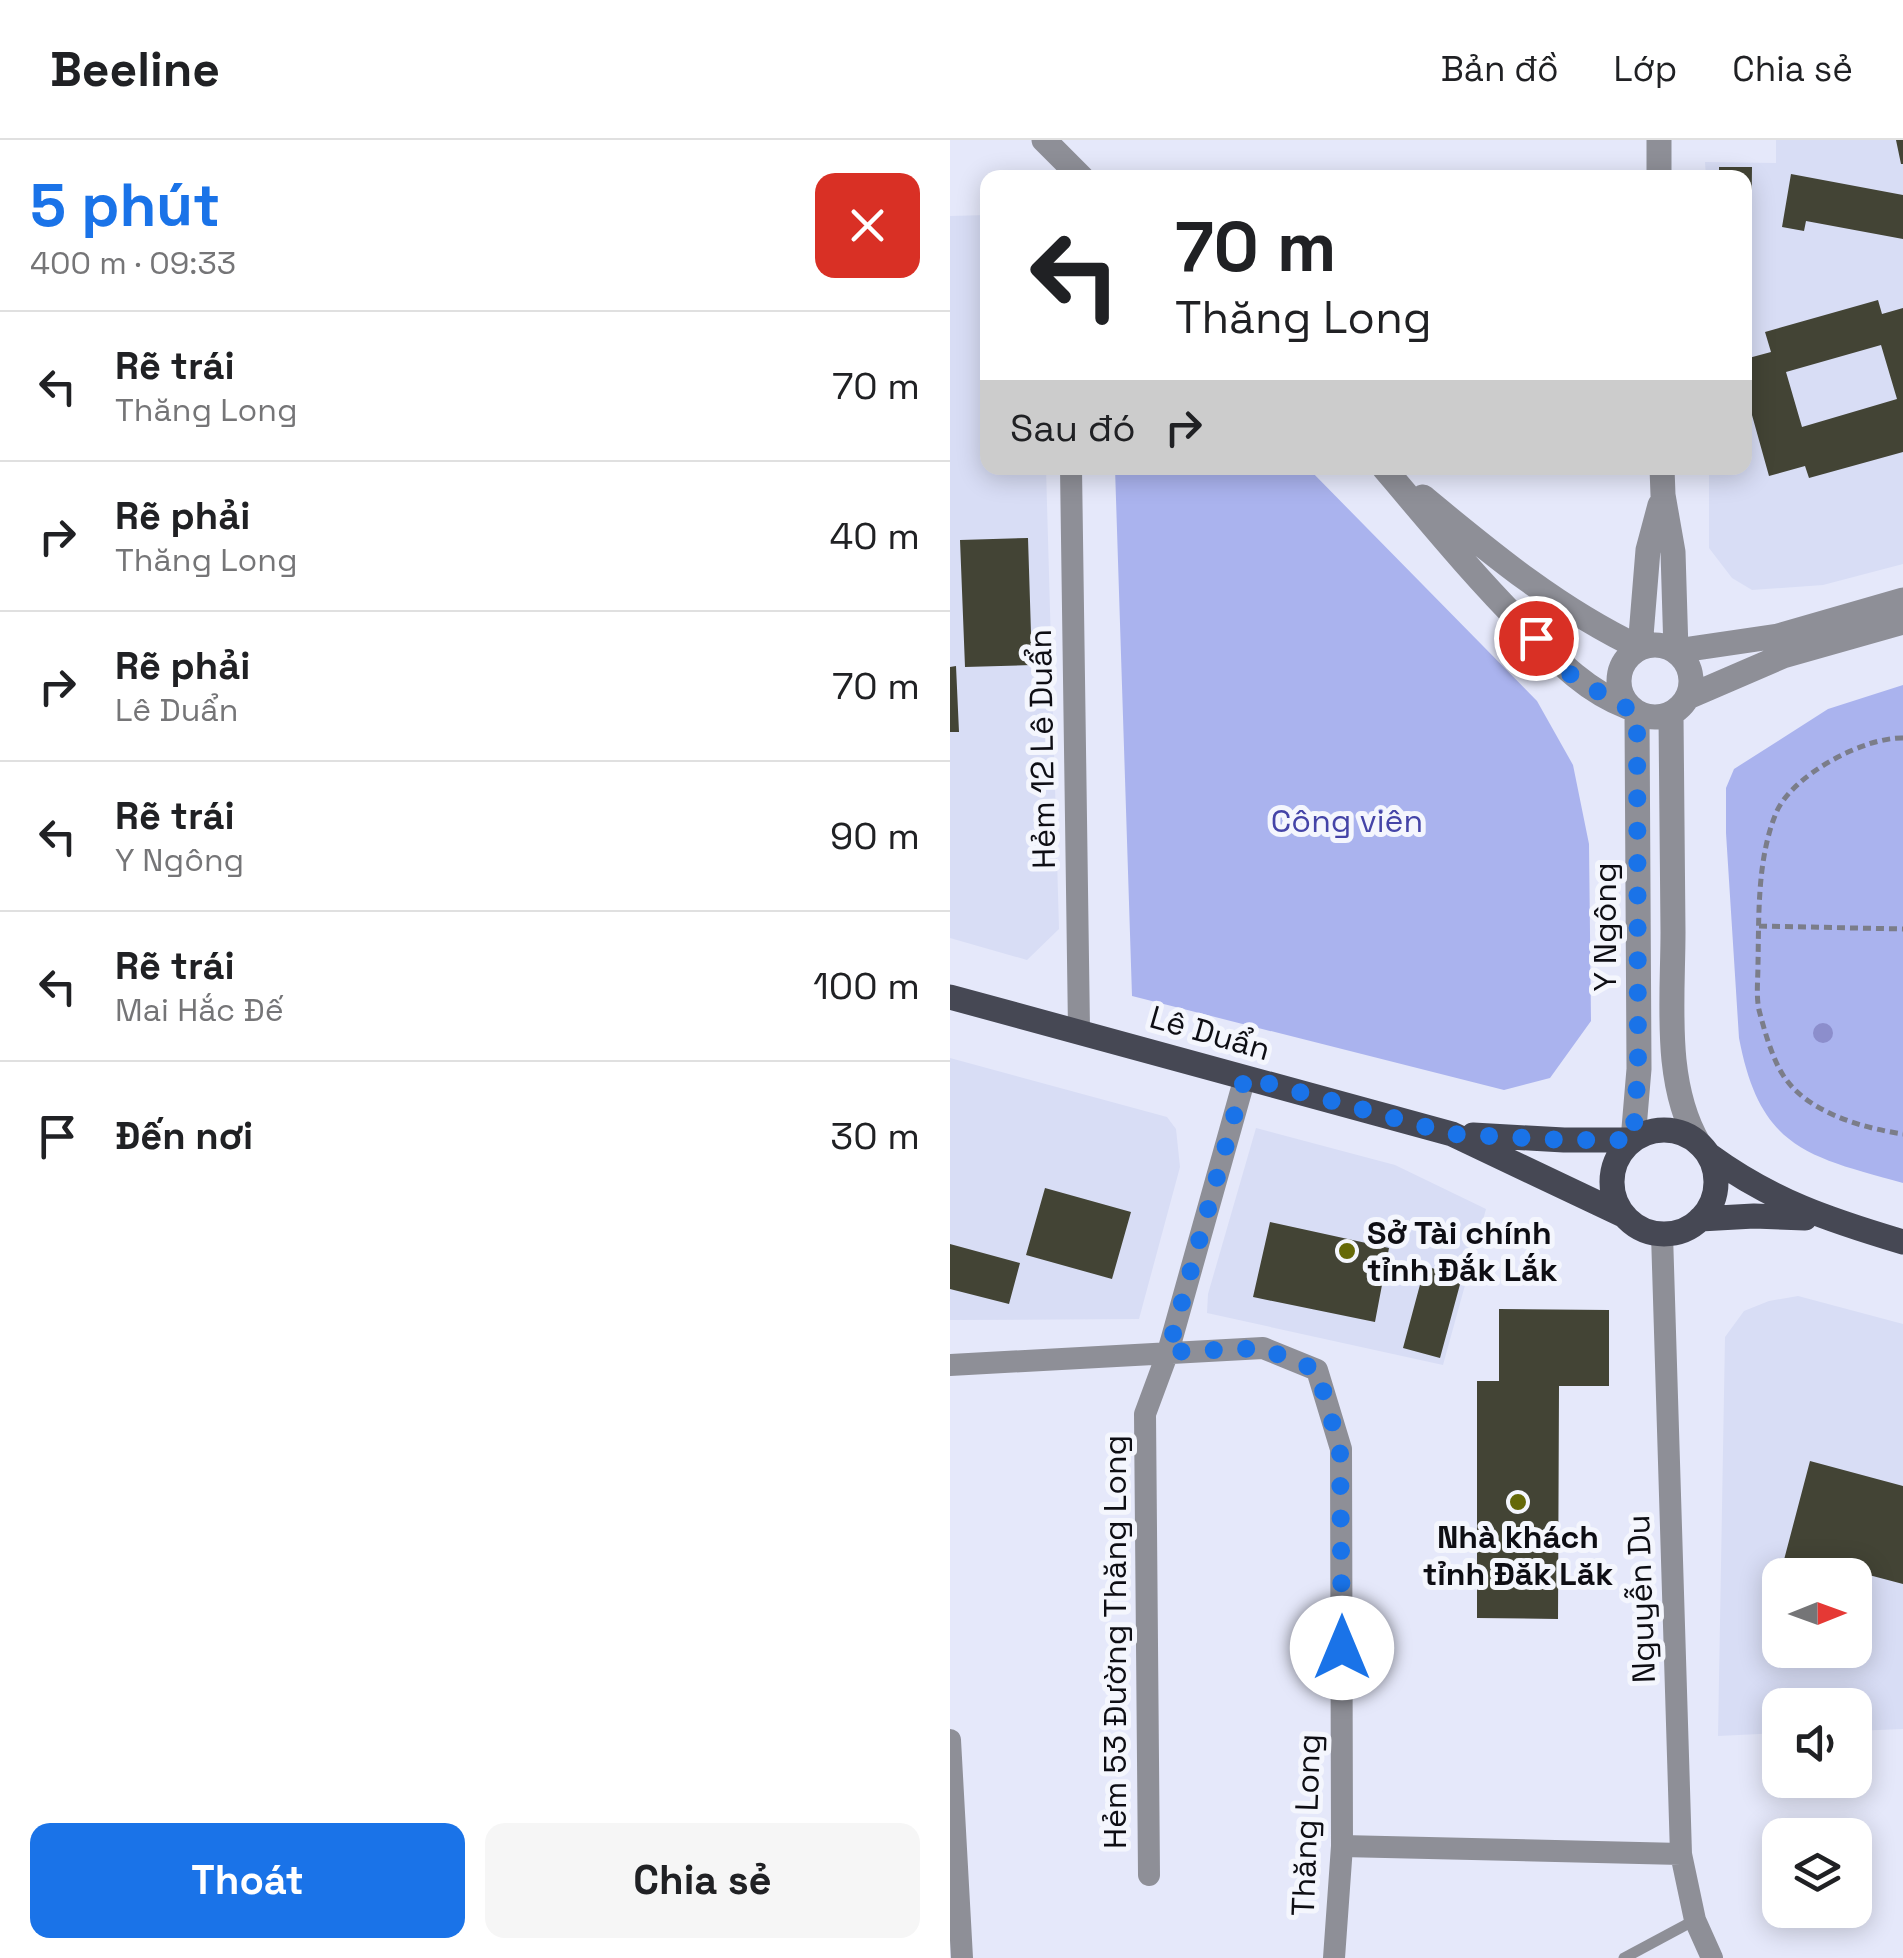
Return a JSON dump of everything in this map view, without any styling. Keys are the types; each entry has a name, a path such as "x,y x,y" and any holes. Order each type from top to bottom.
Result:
{"main road":[{"name":"Lê Duẩn","path":"950,997 1452,1134 1625,1216"},
{"path":"1830,1221 1754,1216 1700,1219 1676,1233 1648,1232 1625,1216 1612,1190 1615,1162 1633,1140 1660,1130 1675,1130 1773,1196 1830,1221 1903,1242"},
{"name":"Lê Duẩn","path":"1452,1134 1633,1140"},
{"path":"1700,1219 1714,1195 1714,1168 1704,1150"}],"street":[{"path":"1044,140 1069,170"},
{"path":"1658,140 1659,170"},
{"name":"Hẻm 12 Lê Duẩn","path":"1071,475 1079,1030"},
{"path":"1392,475 1469,571 1573,677 1632,710 1660,718 1783,656 1903,622"},
{"path":"1395,475 1523,579 1586,620 1640,648"},
{"path":"1662,475 1672,552 1676,651 1690,672 1680,706"},
{"path":"1640,648 1648,550 1663,495"},
{"path":"1632,710 1618,686 1619,674 1630,654 1640,648 1665,646 1676,651 1778,636 1903,600"},
{"name":"Y Ngông","path":"1680,706 1672,924 1676,1070 1687,1124 1704,1150"},
{"name":"Y Ngông","path":"1632,710 1638,925 1638,1069 1633,1140"},
{"path":"1638,925 1672,924"},
{"path":"1168,1352 1245,1077"},
{"name":"Nguyễn Du","path":"1662,1234 1681,1854 1694,1920 1712,1958"},
{"name":"Thăng Long","path":"950,1365 1262,1348 1317,1370 1340,1449 1342,1846 1334,1958"},
{"name":"Hẻm 53 Đường Thăng Long","path":"1149,1875 1145,1414 1168,1352"},
{"path":"950,1740 962,1958"},
{"path":"1342,1846 1681,1854"}],"lane":[{"path":"1624,1958 1694,1920"}],"path":[{"path":"1903,738 1887,738 1835,760 1807,776 1777,810 1762,867 1758,926 1758,1008 1783,1074 1806,1100 1875,1130 1903,1134"},
{"path":"1758,926 1903,929"}],"shaded area":[{"path":"1776,140 1903,140 1903,564 1823,585 1752,590 1732,578 1709,548 1709,475 1752,475 1752,170 1706,170 1705,162 1776,163"},
{"path":"980,215 980,475 1046,475 1059,929 1027,960 950,938 950,216"},
{"path":"950,1058 1167,1117 1176,1129 1180,1167 1139,1319 950,1320"},
{"name":"Sở Tài chính tỉnh Đắk Lắk","path":"1256,1128 1395,1165 1486,1209 1443,1365 1207,1313 1208,1294"},
{"path":"1798,1296 1903,1324 1903,1729 1872,1730 1872,1688 1762,1688 1762,1734 1718,1736 1725,1337 1744,1311"}],"green space":[{"name":"Công viên","path":"1115,475 1315,475 1537,701 1573,765 1589,844 1591,1021 1550,1078 1504,1090 1132,996"},
{"path":"1903,685 1903,1183 1839,1164 1792,1142 1760,1103 1739,1038 1726,788 1734,769 1828,709"}],"building":[{"path":"1896,140 1903,140 1903,164 1901,164"},
{"path":"1719,167 1752,167 1752,170"},
{"path":"1791,174 1903,195 1903,239 1806,221 1804,231 1782,227"},
{"path":"1878,300 1882,314 1903,308 1903,452 1809,478 1805,466 1769,476 1752,415 1752,357 1771,352 1765,332","holes":["1881,345 1897,399 1802,427 1786,372"]},
{"path":"1028,538 1032,665 965,667 960,540"},
{"path":"956,666 959,732 950,732 950,667"},
{"path":"1045,1188 1131,1212 1112,1279 1026,1255"},
{"path":"1270,1222 1389,1248 1375,1322 1253,1297"},
{"path":"950,1244 1020,1263 1009,1304 950,1289"},
{"path":"1425,1266 1462,1277 1440,1358 1403,1348"},
{"name":"Nhà khách tỉnh Đăk Lăk","path":"1499,1309 1609,1310 1609,1386 1559,1386 1558,1619 1477,1618 1477,1381 1499,1381"},
{"path":"1810,1461 1903,1486 1903,1584 1872,1576 1872,1558 1784,1558"}],"place":[{"name":"Sở Tài chính tỉnh Đắk Lắk","path":"1347,1251"},
{"name":"Nhà khách tỉnh Đăk Lăk","path":"1518,1502"}],"route":[{"path":"1342,1648 1340,1449 1317,1370 1262,1348 1168,1352 1245,1077 1452,1134 1633,1140 1638,1069 1637,714 1573,677 1536,638"}]}
